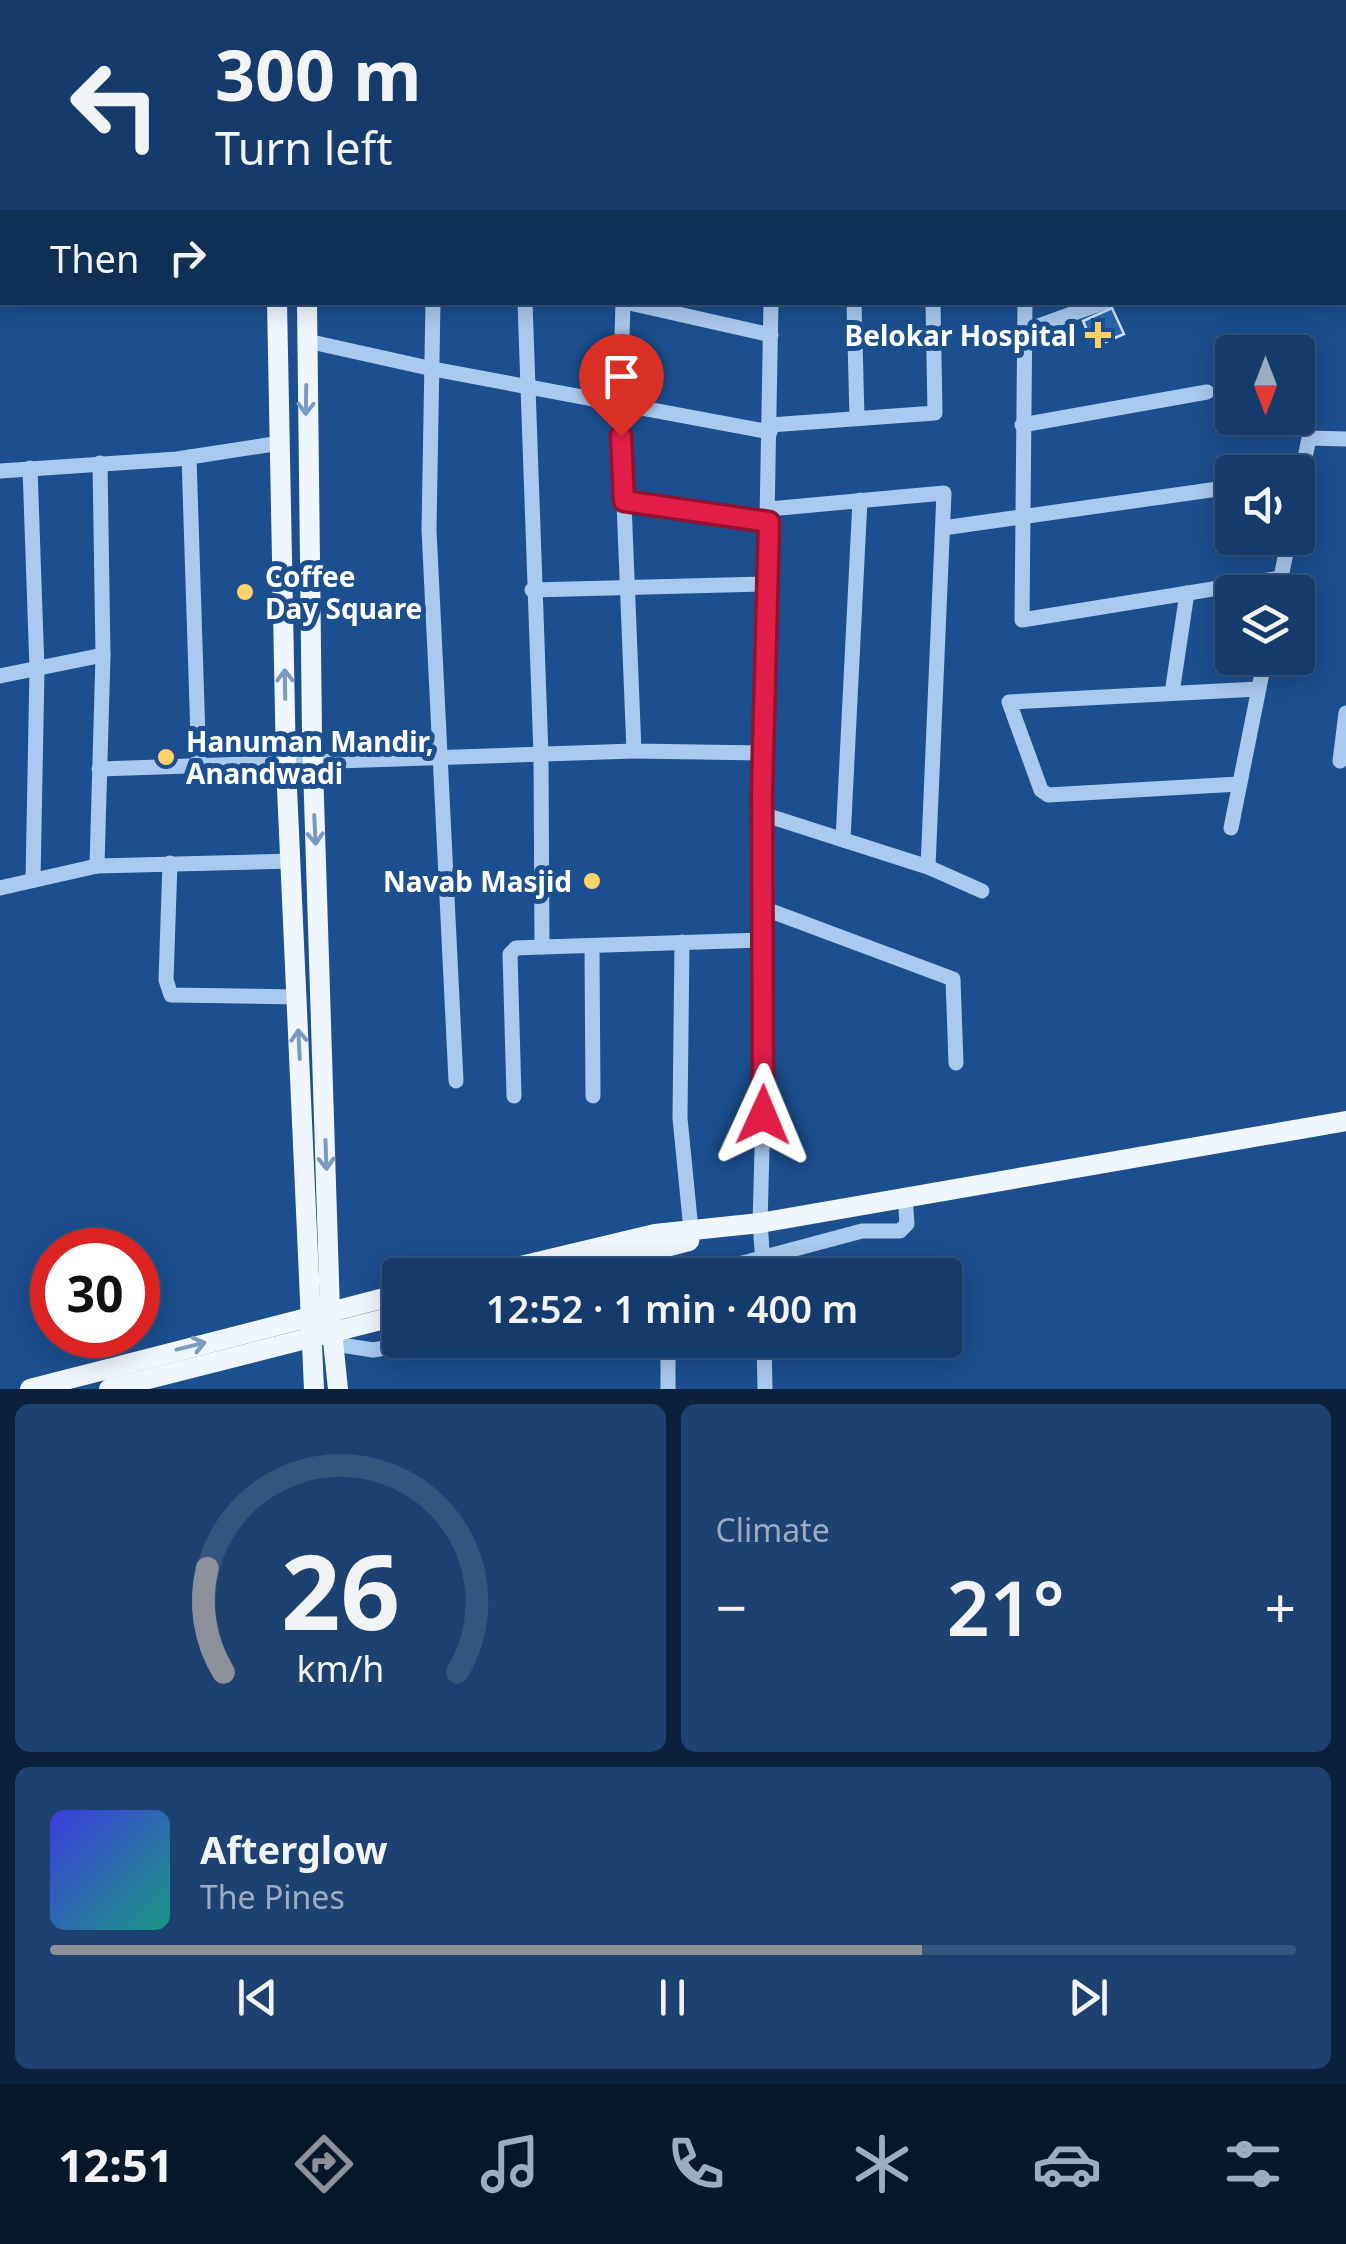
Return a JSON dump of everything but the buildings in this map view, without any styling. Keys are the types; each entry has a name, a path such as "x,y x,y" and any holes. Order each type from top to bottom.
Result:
{"main road":[{"path":"277,305 286,766 297,997 325,1328 338,1389"},
{"path":"306,305 325,1328 314,1389"},
{"path":"616,1258 692,1235 1346,1120"},
{"path":"555,1258 656,1234 692,1235"},
{"path":"109,1389 325,1328 382,1302"},
{"path":"30,1389 382,1318"}],"street":[{"path":"434,305 430,530 456,1081"},
{"path":"525,305 532,590 541,754 542,947"},
{"path":"624,305 620,404 634,750"},
{"path":"637,305 772,335"},
{"path":"763,1258 760,1223 762,814 771,305"},
{"path":"854,305 857,418"},
{"path":"307,341 433,370 770,428 934,413 934,305"},
{"path":"1025,305 1022,620 1215,591"},
{"path":"1024,330 1097,305"},
{"path":"1022,426 1207,392"},
{"path":"1305,455 1309,438 1346,439"},
{"path":"0,471 189,457 280,443"},
{"path":"189,457 199,769"},
{"path":"98,866 103,655 100,463"},
{"path":"30,468 37,668 34,880"},
{"path":"959,527 1215,489"},
{"path":"624,501 769,515 860,500 944,493 959,527 928,867"},
{"path":"842,840 860,500"},
{"path":"532,590 767,584"},
{"path":"1172,693 1187,593"},
{"path":"0,676 103,655"},
{"path":"1231,828 1261,675"},
{"path":"1239,784 1048,795 1040,790 1009,707 1016,700 1258,689"},
{"path":"1340,762 1346,712"},
{"path":"98,769 286,766 634,750 763,753"},
{"path":"762,814 928,867 982,891"},
{"path":"0,888 98,866 291,861"},
{"path":"170,863 166,980 171,995 297,997"},
{"path":"762,908 953,979 956,1062"},
{"path":"514,1096 510,954 516,948 763,940"},
{"path":"682,942 680,1118 692,1235"},
{"path":"592,947 593,1096"},
{"path":"788,1258 862,1231 900,1231 908,1224 905,1196"},
{"path":"325,1328 373,1350 382,1348"},
{"path":"668,1358 668,1389"},
{"path":"764,1358 764,1389"}],"place":[{"name":"Belokar Hospital","path":"1098,335"},
{"name":"Coffee Day Square","path":"245,592"},
{"name":"Hanuman Mandir, Anandwadi","path":"166,757"},
{"name":"Navab Masjid","path":"592,881"}],"route":[{"path":"621,436 624,501 769,522 762,792 763,1115"}]}
